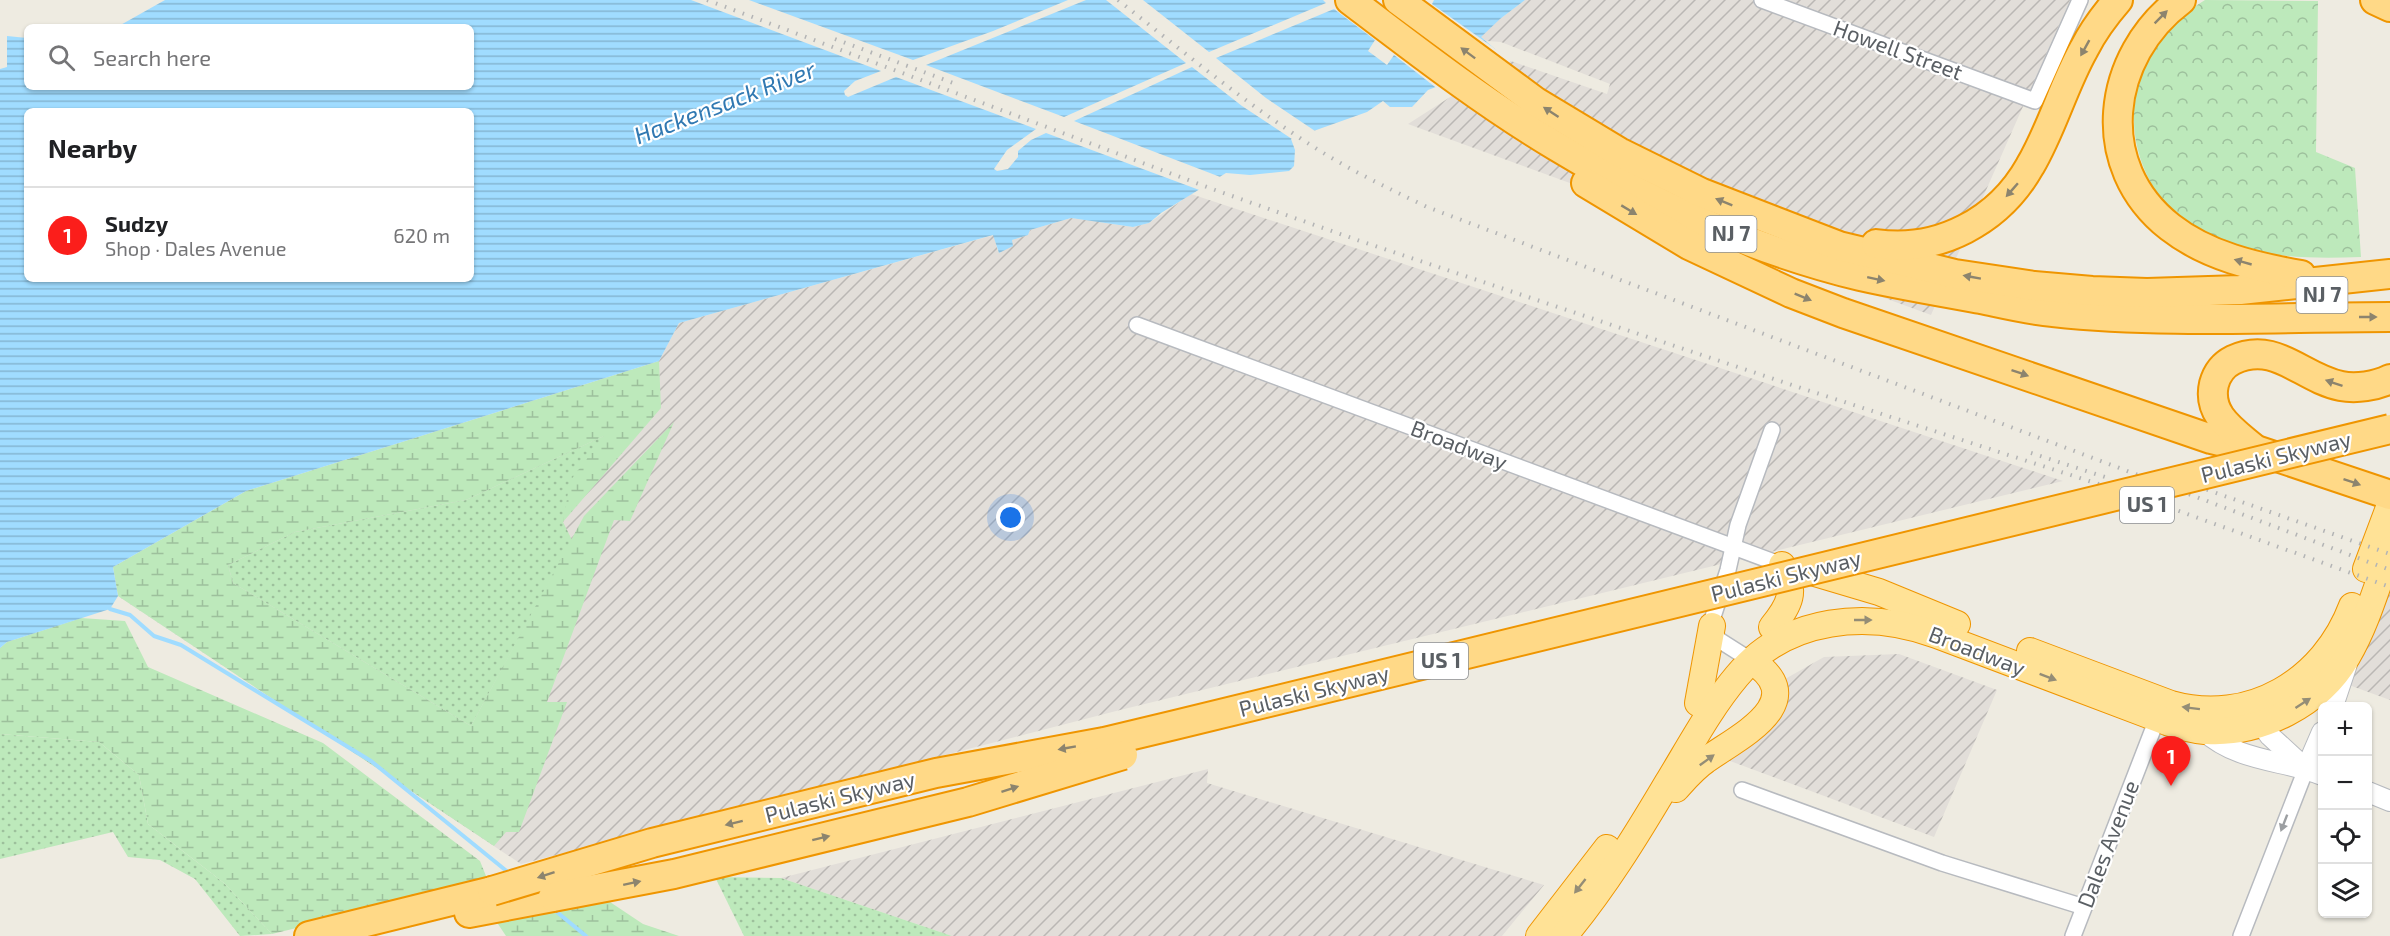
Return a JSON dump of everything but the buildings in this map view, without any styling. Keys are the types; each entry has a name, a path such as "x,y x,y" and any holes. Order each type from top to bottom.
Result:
{"highway":[{"name":"NJ 7","path":"1350,0 1449,74 1574,127 1641,164 1713,198 1839,246 1955,274 2008,283 2254,303 2342,280"},
{"name":"NJ 7","path":"1398,0 1508,98 1556,146 1621,183 1683,213 1754,243 1860,276 2026,309 2106,316 2254,303 2390,287"},
{"path":"1799,230 1890,246 1918,244 1946,237 1971,226 2002,202 2026,174 2084,48 2118,0"},
{"path":"2181,0 2156,22 2142,40 2129,63 2122,86 2118,118 2119,139 2124,162 2138,192 2169,227 2200,246 2223,256 2273,270 2342,280 2390,274"},
{"path":"2375,0 2390,7"},
{"path":"1449,74 1495,118 1572,174 1621,205 1689,245 1800,296 2211,439 2256,450 2390,495"},
{"path":"2254,303 2390,317"},
{"path":"2256,450 2225,424 2214,406 2212,392 2217,376 2226,363 2247,354 2265,353 2340,386 2368,386 2390,379"},
{"name":"Pulaski Skyway","path":"309,936 492,891 652,843 914,779 983,763 1104,742 2390,429"},
{"name":"Pulaski Skyway","path":"377,936 479,911 628,884 968,802 1101,760 1168,743 2390,445"},
{"path":"2253,718 2268,698 2295,683 2319,662 2332,646 2350,611 2390,505"},
{"path":"2204,731 2253,718 2280,716 2312,697 2332,679 2350,653 2390,550"},
{"path":"1782,565 1827,575 1879,592 1920,610"},
{"path":"1564,936 1597,894 1638,832 1744,657 1783,612 1790,596 1790,581 1782,565"},
{"path":"1772,627 1813,610 1848,603 1893,603 1920,610"},
{"name":"Broadway","path":"1920,610 2171,704 2253,718"},
{"name":"Broadway","path":"1744,657 1816,626 1847,621 1889,622 1937,635 2157,719 2204,731"},
{"path":"1698,703 1712,626"},
{"path":"1539,936 1606,851 1720,671 1744,657"},
{"path":"1638,832 1696,767 1766,717 1772,706 1773,688 1765,672 1744,657"}],"street":[{"name":"Howell Street","path":"1762,0 2035,100 2080,0"},
{"name":"Broadway","path":"1137,325 1782,565"},
{"path":"1744,657 1719,640 1712,626 1738,525 1772,430"},
{"path":"2334,702 2350,653"},
{"path":"2253,718 2253,744 2257,753 2266,761"},
{"path":"2253,718 2277,743 2314,772"},
{"name":"Dales Avenue","path":"2073,936 2157,719"},
{"path":"2204,731 2219,745 2266,761 2314,772"},
{"path":"2241,936 2314,772 2318,752"},
{"path":"1742,790 1942,863 2084,907"},
{"path":"2372,794 2390,801"}],"shaded area":[{"path":"1525,0 2070,0 1931,315 1408,124 1508,60 1607,94 1610,84 1501,42 1481,38 1480,29 1500,19"},
{"path":"1191,194 2063,481 1120,710 521,864 118,596 659,361 679,323 994,235 998,252 1012,240 1028,235 1030,230 1071,218 1133,227 1149,223"},
{"path":"2390,590 2390,700 2349,685"},
{"path":"1899,654 1997,690 1934,837 1722,758 1771,687 1824,657"},
{"path":"1208,769 1207,783 1544,885 1502,936 952,936 781,878"}],"green space":[{"path":"2205,0 2318,1 2316,152 2355,168 2361,257 2319,258 2279,255 2221,241 2185,223 2171,211 2154,189 2139,155 2134,130 2135,104 2140,80 2150,56 2164,35 2183,16"},
{"path":"659,361 661,408 563,522 570,481 604,436 466,500 295,532 228,565 233,583 471,726 584,516 674,422 630,521 614,520 547,702 567,702 519,832 506,832 494,846 118,596 113,567 246,491"},
{"path":"606,435 563,522 572,540 471,726 233,583 228,565 295,532 466,500"},
{"path":"81,618 125,621 148,667 323,743 480,861 488,881 272,934 224,883 148,824 139,775 99,742 0,734 0,648 7,642"},
{"path":"0,734 99,742 139,775 148,824 224,883 272,934 240,936 195,879 160,860 128,857 113,832 0,859"},
{"path":"715,877 781,878 952,936 744,936"},
{"path":"610,902 643,924 679,936 506,936 496,921 552,908"}],"water":[{"name":"Hackensack River","path":"165,0 1525,0 1481,37 1508,60 1428,90 1412,107 1390,107 1383,101 1367,112 1291,139 1295,150 1294,166 1289,171 1250,175 1226,173 1161,213 1149,223 1133,227 1071,218 1030,230 1028,235 1012,240 1013,246 999,253 993,235 679,323 659,361 246,491 113,567 118,596 110,609 7,642 0,648 0,69 7,67 7,36 24,38 24,90 474,90 474,24 122,24"}],"pier":[{"path":"691,0 749,0 913,60 993,31 1068,0 1086,0 926,65 1064,117 1186,63 1106,0 1143,0 1209,52 1326,3 1323,0 1434,0 1432,4 1511,60 1509,63 1439,90 1394,55 1387,65 1368,51 1375,40 1334,9 1216,58 1266,98 1318,133 1295,141 1242,106 1192,67 1074,121 1223,178 1202,191 1046,133 1031,140 1018,151 1018,157 1008,169 997,171 994,169 1007,150 1036,129 896,77 848,97 844,91 855,81 881,71"}],"waterway":[{"path":"110,609 130,615 154,636 181,645 371,761 509,873"},
{"path":"552,908 586,936"}],"railway":[{"path":"707,0 1215,190 1363,242 1801,388 2151,501 2390,587"},
{"path":"1118,0 1219,80 1298,137 1375,182 1427,207 2390,570"},
{"path":"835,39 956,84"},
{"path":"2031,453 2108,478"},
{"path":"2162,474 2390,554"}],"place":[{"name":"Sudzy","path":"2171,786"}]}
